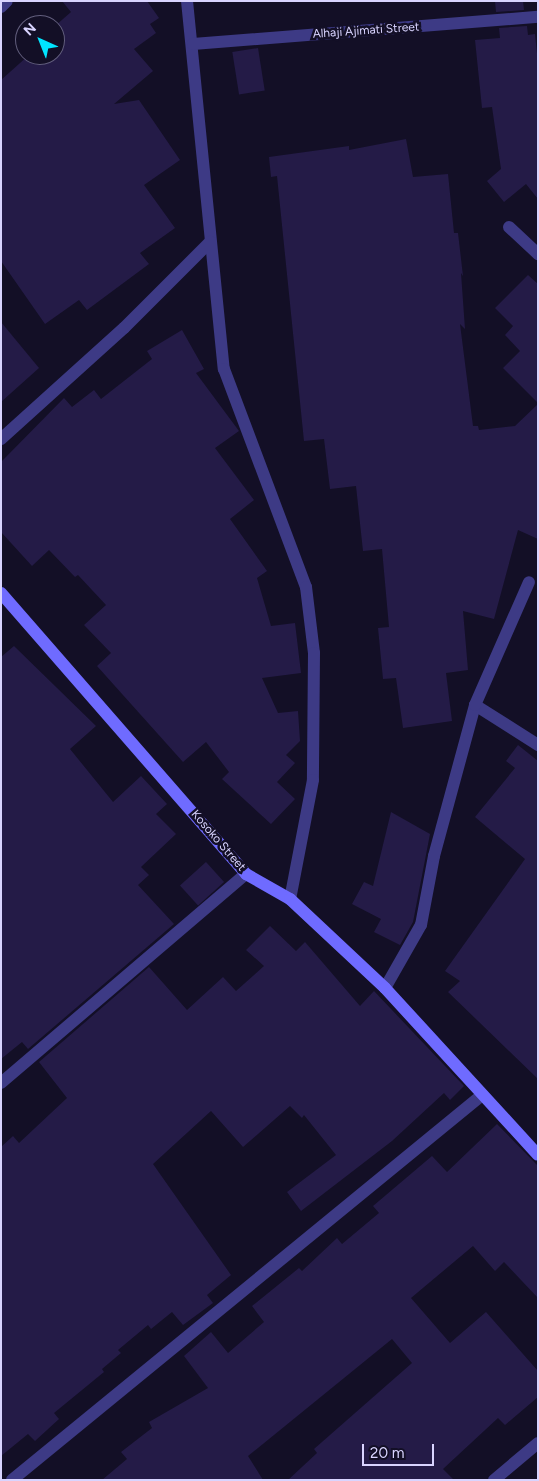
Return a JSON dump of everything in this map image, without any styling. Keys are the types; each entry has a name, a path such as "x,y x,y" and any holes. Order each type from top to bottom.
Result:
{"street":[{"path":"1,6 7,1"},
{"path":"187,1 194,44 210,242 224,369 306,587 314,653 313,780 290,899"},
{"name":"Alhaji Ajimati Street","path":"194,44 538,17"},
{"path":"509,227 538,254"},
{"path":"1,439 124,328 210,242"},
{"path":"385,988 421,925 434,856 475,705 529,582"},
{"name":"Kosoko Street","path":"1,593 246,874 290,899 385,988 538,1154"},
{"path":"475,705 538,745"},
{"path":"1,1083 246,874"},
{"path":"12,1480 482,1095"},
{"path":"494,1480 538,1443"}],"building":[{"path":"62,1 147,1 159,18 150,24 156,33 134,49 153,71 114,104 139,100 180,160 144,185 175,228 140,253 149,264 87,310 79,300 45,324 1,261 1,80 18,65 65,65 65,17 71,12"},
{"path":"495,1 523,1 524,10 496,12"},
{"path":"527,26 528,35 535,34 538,63 538,199 526,184 504,202 487,181 501,169 492,107 482,108 475,40 500,38 499,28"},
{"path":"258,48 265,90 239,95 232,52"},
{"path":"406,139 413,177 448,174 454,233 458,233 463,276 461,273 465,329 460,324 473,426 478,426 479,430 515,426 538,404 538,539 518,530 494,619 463,611 468,670 446,673 452,721 403,728 396,678 383,679 378,628 389,627 382,549 363,551 356,486 330,489 324,439 304,441 277,176 271,177 269,157 349,146 349,150"},
{"path":"528,275 538,284 538,403 503,368 520,351 505,335 513,326 495,308"},
{"path":"1,322 39,368 1,402"},
{"path":"182,330 204,369 196,373 239,431 215,448 254,500 230,519 267,571 257,578 271,626 295,623 301,673 262,678 278,713 298,711 300,741 286,755 295,763 277,782 295,799 271,824 222,779 229,772 206,742 183,762 97,666 111,653 84,625 106,605 78,575 75,577 49,550 32,566 1,532 1,462 64,398 72,407 94,390 101,399 152,359 147,351"},
{"path":"14,646 96,726 70,749 113,802 141,776 167,804 156,814 176,834 141,867 149,875 138,885 174,924 28,1049 22,1042 1,1059 1,657"},
{"path":"518,745 538,761 538,1079 448,992 460,981 445,971 525,859 475,817 515,768 506,761"},
{"path":"391,812 430,834 413,922 400,945 374,932 381,919 352,904 364,882 373,886"},
{"path":"206,862 224,882 198,905 180,885"},
{"path":"270,926 296,951 305,942 360,1006 374,991 464,1086 450,1100 444,1093 392,1141 301,1211 287,1192 336,1155 304,1115 302,1118 290,1106 243,1147 211,1111 153,1164 231,1275 207,1295 213,1303 183,1325 172,1312 151,1329 148,1325 118,1350 121,1353 102,1369 104,1372 54,1413 59,1419 35,1441 28,1434 1,1456 1,1147 13,1136 19,1143 67,1098 39,1062 149,967 187,1010 223,977 236,991 264,966 246,950"},
{"path":"497,1124 538,1166 538,1298 504,1262 495,1271 473,1246 411,1298 450,1343 486,1312 538,1371 538,1397 505,1425 498,1418 443,1469 454,1480 288,1480 317,1453 314,1449 412,1363 392,1339 248,1456 263,1480 102,1480 127,1459 121,1452 152,1428 149,1422 208,1388 184,1356 211,1332 228,1353 264,1322 252,1306 299,1268 302,1271 337,1238 342,1244 379,1213 373,1206 432,1156 447,1172"}]}
